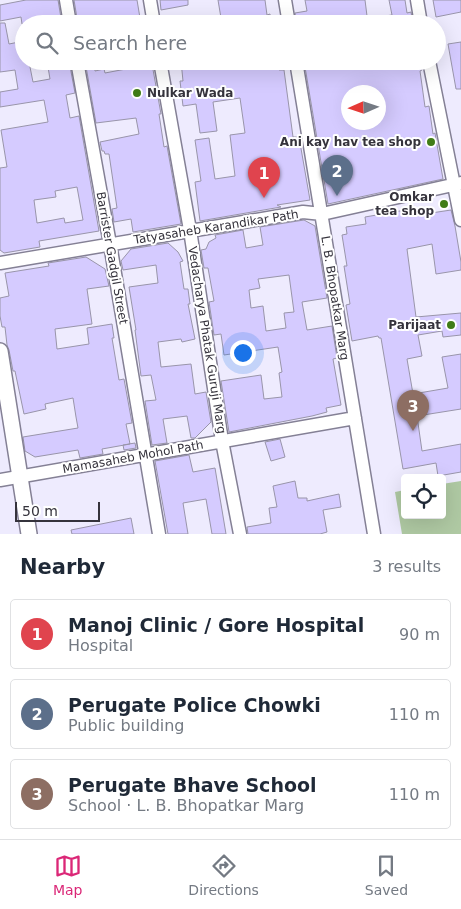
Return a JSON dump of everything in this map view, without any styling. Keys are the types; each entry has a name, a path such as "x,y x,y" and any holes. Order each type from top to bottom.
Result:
{"street":[{"path":"66,0 68,15"},
{"path":"150,0 152,15"},
{"path":"285,0 288,15"},
{"path":"417,0 420,15"},
{"name":"Barrister Gadgil Street","path":"79,70 159,534"},
{"name":"Vedacharya Phatak Guruji Marg","path":"162,70 190,230 222,441 240,534"},
{"name":"L. B. Bhopatkar Marg","path":"298,70 374,534"},
{"path":"431,70 458,184 461,220"},
{"name":"Tatyasaheb Karandikar Path","path":"0,263 303,212 322,214 458,184"},
{"path":"0,351 29,534"},
{"name":"Mamasaheb Mohol Path","path":"0,480 355,418"}],"green space":[{"path":"461,481 461,534 402,534 395,492 401,491 401,519 446,519 446,483"}],"building":[{"path":"26,0 58,0 60,15 15,15 15,18 0,21 0,5"},
{"path":"74,0 137,0 140,15 76,15"},
{"path":"160,0 188,0 188,5 161,10"},
{"path":"218,0 265,0 267,15 220,15"},
{"path":"305,0 365,0 367,15 295,15 295,13 307,11"},
{"path":"389,0 405,0 407,13 411,12 412,15 392,15"},
{"path":"433,0 461,0 461,12 436,15"},
{"path":"0,23 5,23 9,44 15,43 15,70 0,72"},
{"path":"461,42 461,89 456,89 448,44"},
{"path":"15,70 31,70 33,82 50,79 48,70 71,70 75,93 66,95 70,118 79,116 99,231 39,241 40,247 4,253 0,250 0,168 7,167 1,130 48,122 44,100 0,107 0,92 18,89","holes":["77,187 83,220 65,223 64,218 37,223 34,200 56,197 55,191"]},
{"path":"87,70 104,70 105,73 121,70 153,70 161,114 159,114 164,147 167,146 181,224 133,232 131,219 114,222 112,209 117,208 109,154 105,154 102,151 100,142 139,134 136,118 96,123"},
{"path":"182,70 284,70 293,137 299,137 310,200 200,221 195,182 201,181 195,140 209,138 215,179 235,176 230,135 245,133 240,98 213,102 217,131 200,133 196,104 183,106 180,81 183,81"},
{"path":"306,70 422,70 420,71 425,107 429,106 433,134 435,133 443,179 328,204"},
{"path":"417,208 418,215 451,210 461,270 436,274 432,244 407,249 416,317 461,313 461,335 443,337 442,331 418,335 422,356 407,359 413,394 448,388 442,357 461,354 461,409 417,416 422,451 461,444 461,472 438,474 436,463 403,469 381,338 378,336 352,341 346,305 350,304 344,266 347,266 342,235 347,234 346,227 366,224 365,217"},
{"path":"304,220 315,226 327,298 302,302 307,330 332,326 337,358 333,359 341,405 326,408 327,412 312,416 229,432 221,381 261,375 264,399 282,397 279,373 282,372 278,347 224,355 221,334 214,335 209,302 214,301 208,268 204,268 201,250 206,249 209,242 216,238 215,235 243,230 246,248 263,245 260,227","holes":["289,275 294,312 284,313 286,328 266,331 263,306 251,308 249,290 260,288 258,279"]},
{"path":"168,243 178,252 183,261 180,262 184,289 188,289 190,304 188,304 195,339 182,342 181,339 158,342 161,367 191,364 195,394 206,392 211,422 195,438 191,438 187,416 163,419 167,443 152,445 145,401 156,400 151,375 141,376 129,287 158,283 156,265 123,270 121,261 131,249"},
{"path":"86,257 105,269 109,286 87,289 92,324 55,329 57,349 89,344 87,328 112,324 114,338 112,338 119,380 124,379 132,423 126,424 130,444 102,449 103,454 80,458 78,450 35,457 25,451 23,437 78,428 73,398 45,404 46,409 24,414 15,371 13,371 7,345 5,327 2,327 0,316 0,298 9,296 5,273 49,266 48,263"},
{"path":"280,439 285,457 271,461 265,442"},
{"path":"135,443 136,448 124,450 123,445"},
{"path":"189,455 193,472 215,468 226,534 212,534 206,499 183,503 188,534 168,534 155,461"},
{"path":"295,481 298,498 307,498 307,501 339,494 341,507 323,510 327,532 320,534 248,534 247,527 271,523 269,508 277,507 273,486"},
{"path":"131,518 134,534 72,534 71,530"}],"place":[{"name":"Nulkar Wada","path":"137,93"},
{"name":"Ani kay hav tea shop","path":"431,142"},
{"name":"Perugate Police Chowki","path":"337,196"},
{"name":"Manoj Clinic / Gore Hospital","path":"264,198"},
{"name":"Omkar tea shop","path":"444,204"},
{"name":"Parijaat","path":"451,325"},
{"name":"Perugate Bhave School","path":"413,431"}]}
